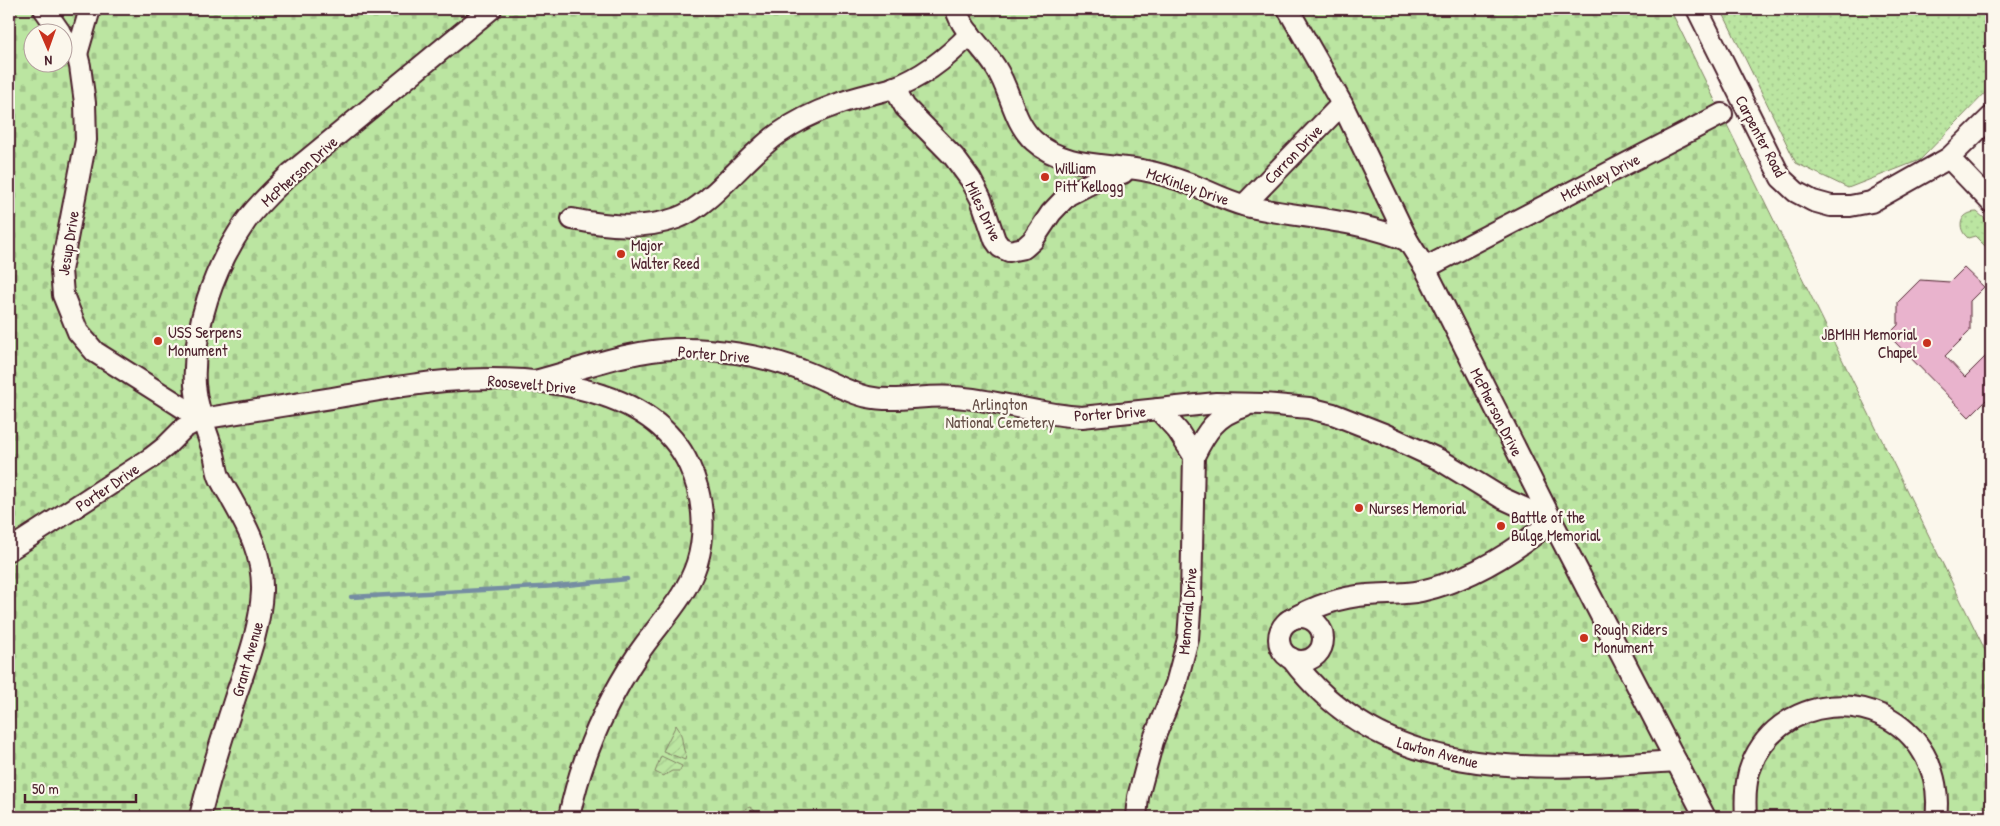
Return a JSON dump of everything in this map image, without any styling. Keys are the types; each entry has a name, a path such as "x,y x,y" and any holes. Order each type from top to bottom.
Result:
{"street":[{"path":"44,9 53,22"},
{"path":"76,54 90,9"},
{"name":"McPherson Drive","path":"201,418 195,377 199,338 207,301 220,270 246,220 290,174 491,9"},
{"name":"McKinley Drive","path":"956,9 970,34 998,69 1025,131 1044,149 1060,157 1092,164 1143,170 1193,185 1244,205 1356,226 1408,241"},
{"name":"McPherson Drive","path":"1288,9 1342,104 1408,241 1425,268 1552,521 1705,817"},
{"name":"Carpenter Road","path":"1697,9 1781,178 1796,192 1813,201 1831,206 1850,206 1871,202 1949,158 1991,117"},
{"path":"572,219 595,224 635,226 657,224 678,217 708,199 759,148 779,133 835,104 894,88 913,79 946,58 970,34"},
{"name":"Jesup Drive","path":"72,49 76,54 85,103 86,140 61,270 63,295 78,332 95,352 201,418"},
{"name":"Miles Drive","path":"894,88 905,107 954,157 965,172 981,199 996,240 1000,247 1009,251 1024,248 1033,240 1059,203 1083,186 1103,177 1143,170"},
{"name":"Carron Drive","path":"1244,205 1342,104"},
{"name":"McKinley Drive","path":"1425,268 1722,114"},
{"path":"1949,158 1991,202"},
{"name":"Porter Drive","path":"535,381 638,354 674,349 698,350 777,362 855,393 876,398 942,396 972,398 1074,416 1094,416 1216,403 1309,408 1384,434 1440,460 1502,498 1552,521"},
{"name":"Roosevelt Drive","path":"201,418 445,381 472,379 535,381 593,391 640,411 669,434 684,455 697,483 702,505 702,541 693,574 681,598 639,652 608,704 592,739 569,817"},
{"name":"Memorial Drive","path":"1136,817 1138,797 1153,742 1181,671 1188,639 1191,597 1194,456 1216,420 1231,410 1250,405"},
{"path":"1158,409 1178,431 1194,456"},
{"name":"Porter Drive","path":"9,550 151,458 184,428 201,418"},
{"name":"Grant Avenue","path":"200,817 234,702 254,643 262,591 261,565 257,549 248,527 220,477 214,452 201,418"},
{"path":"1288,621 1305,611 1336,599 1368,594 1419,591 1464,578 1493,563 1552,521"},
{"path":"1288,621 1302,617 1309,618 1319,626 1322,636 1320,649 1313,657 1302,661 1291,658"},
{"name":"Lawton Avenue","path":"1288,621 1280,633 1279,641 1285,654 1291,658 1306,679 1322,695 1357,720 1388,738 1424,751 1452,759 1483,764 1524,767 1598,766 1676,761"},
{"path":"1746,817 1745,794 1750,770 1765,742 1789,721 1803,713 1834,706 1850,706 1880,714 1907,732 1924,753 1934,779 1937,797 1936,817"}],"green space":[{"name":"Arlington National Cemetery","path":"9,9 1670,9 1991,662 1991,817 9,817"},
{"path":"1721,9 1991,9 1991,87 1920,160 1848,188 1796,163"},
{"path":"1977,212 1991,224 1991,252 1975,236 1968,238 1962,230 1961,225 1964,218 1971,213"},
{"path":"676,725 682,737 686,755 685,760 663,751"},
{"path":"661,756 682,766 680,771 672,771 663,776 655,772"},
{"path":"750,807 758,817 736,817 739,812"}],"building":[{"name":"JBMHH Memorial Chapel","path":"1964,268 1984,287 1970,301 1970,331 1945,356 1965,377 1991,351 1991,395 1969,417 1888,335 1898,325 1898,302 1920,280 1950,282"}],"waterway":[{"path":"351,597 557,586 627,579"}],"place":[{"name":"William Pitt Kellogg","path":"1045,177"},
{"name":"Major Walter Reed","path":"621,254"},
{"name":"USS Serpens Monument","path":"158,341"},
{"name":"JBMHH Memorial Chapel","path":"1927,343"},
{"name":"Nurses Memorial","path":"1359,508"},
{"name":"Battle of the Bulge Memorial","path":"1501,526"},
{"name":"Rough Riders Monument","path":"1584,638"}]}
